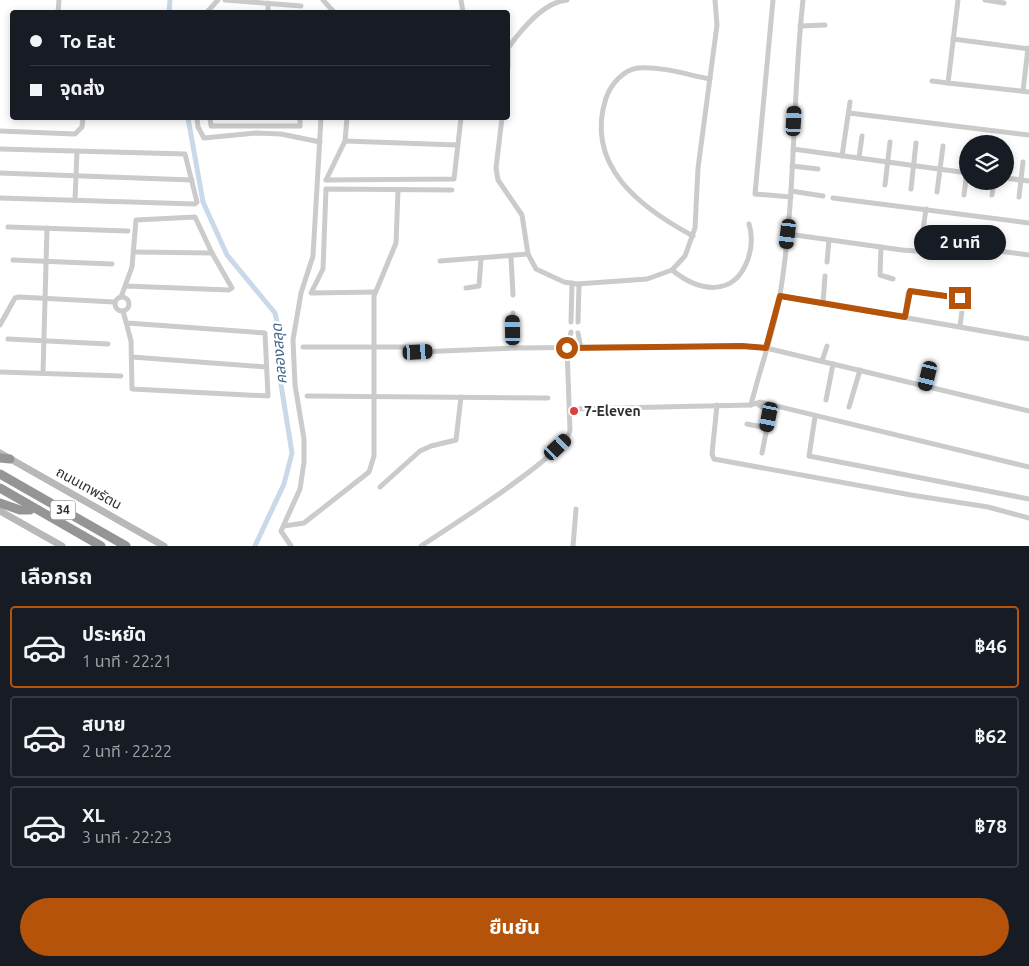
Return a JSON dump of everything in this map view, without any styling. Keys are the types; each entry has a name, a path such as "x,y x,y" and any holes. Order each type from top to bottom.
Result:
{"highway":[{"path":"0,458 10,459"},
{"name":"34","path":"0,474 126,546"},
{"path":"0,479 118,546"},
{"path":"0,488 102,546"},
{"name":"34","path":"0,492 92,546"},
{"path":"0,503 20,510 30,510"}],"main road":[{"name":"ถนนเทพรัตน","path":"0,453 164,546"},
{"name":"34","path":"0,511 62,546"}],"street":[{"path":"209,10 218,0"},
{"path":"224,0 301,6"},
{"path":"323,0 332,10"},
{"path":"461,0 463,10"},
{"path":"510,47 533,19 558,0 567,0"},
{"path":"502,120 496,168 498,180 522,215 528,254 536,269 543,274 579,284 647,278 672,270 685,256 693,236 696,219 698,168 716,25 715,0"},
{"path":"773,0 755,194 822,196"},
{"path":"754,404 780,296 788,234 802,0"},
{"path":"948,83 958,0"},
{"path":"985,0 1004,3"},
{"path":"268,3 268,10"},
{"path":"800,26 825,25"},
{"path":"932,81 1026,92 1028,48 953,39"},
{"path":"693,236 658,217 641,203 616,174 605,150 601,113 613,84 632,70 654,69 710,79"},
{"path":"842,156 850,102"},
{"path":"849,113 1029,135"},
{"path":"0,131 75,134 82,127 83,120"},
{"path":"197,120 198,127 204,138 256,133 282,134 320,142"},
{"path":"210,120 210,126 300,126 300,120"},
{"path":"291,546 281,531 300,489 304,462 304,439 295,385 293,340 301,293 313,256 321,120"},
{"path":"347,120 344,140 326,180 454,180 460,120"},
{"path":"860,158 862,136"},
{"path":"344,140 457,145"},
{"path":"885,184 890,142"},
{"path":"911,189 916,144"},
{"path":"937,192 943,146"},
{"path":"0,149 185,154 198,202 196,204 0,198"},
{"path":"793,149 959,171"},
{"path":"75,200 76,151"},
{"path":"1019,197 1023,162"},
{"path":"792,166 818,169"},
{"path":"0,173 192,180"},
{"path":"1014,179 1029,181"},
{"path":"375,292 311,293 323,269 326,189 452,190"},
{"path":"284,526 304,523 369,472 374,456 375,292 396,242 398,190"},
{"path":"964,195 965,190"},
{"path":"992,195 993,190"},
{"path":"833,198 1029,223"},
{"path":"920,251 926,209"},
{"path":"0,325 15,298 114,302 117,298 121,297 126,286 135,252 136,220 193,216 196,218 212,254 232,288 230,290 126,286"},
{"path":"672,270 694,285 716,287 731,284 743,272 750,254 752,234 749,224"},
{"path":"8,227 128,231"},
{"path":"44,374 48,228"},
{"path":"788,234 882,248 935,251 945,244 1029,255"},
{"path":"827,262 829,240"},
{"path":"882,248 880,275 893,279"},
{"path":"135,252 212,254"},
{"path":"440,261 511,257 528,254"},
{"path":"511,257 513,295"},
{"path":"466,288 478,288 481,259"},
{"path":"13,260 112,264"},
{"path":"823,303 825,276"},
{"path":"571,322 572,283"},
{"path":"578,322 579,284"},
{"path":"905,317 910,291 932,294 962,300 960,326"},
{"path":"780,296 1029,339"},
{"path":"121,297 126,298 129,304 122,311"},
{"path":"114,302 116,309 122,311 127,323 132,357 131,387 134,390 266,398 269,394 266,367 266,334 262,332 127,323"},
{"path":"513,313 514,348"},
{"path":"421,546 539,465 570,434 567,348 571,332"},
{"path":"578,333 581,348"},
{"path":"8,339 108,344"},
{"path":"418,352 514,348 742,346 766,348 1029,412"},
{"path":"822,361 827,346"},
{"path":"303,347 409,347"},
{"path":"132,357 266,367"},
{"path":"826,400 833,364"},
{"path":"926,386 930,366"},
{"path":"849,407 860,370"},
{"path":"0,372 121,376"},
{"path":"307,396 548,398"},
{"path":"380,486 420,451 431,446 456,440 461,397"},
{"path":"569,409 766,403 772,407 1029,467"},
{"path":"717,405 712,454 714,459 911,496 988,507 1029,518"},
{"path":"762,453 772,407"},
{"path":"815,417 809,456 1029,498"},
{"path":"747,424 767,428"},
{"path":"573,546 576,509"}],"waterway":[{"name":"คลองสลุด","path":"169,10 170,0"},
{"name":"คลองสลุด","path":"188,120 203,202 227,255 275,313 279,331 279,372 292,453 284,484 255,546"}],"place":[{"name":"7-Eleven","path":"574,411"}],"route":[{"path":"567,348 742,346 766,348 780,296 905,317 908,293 910,291 960,298"}]}
